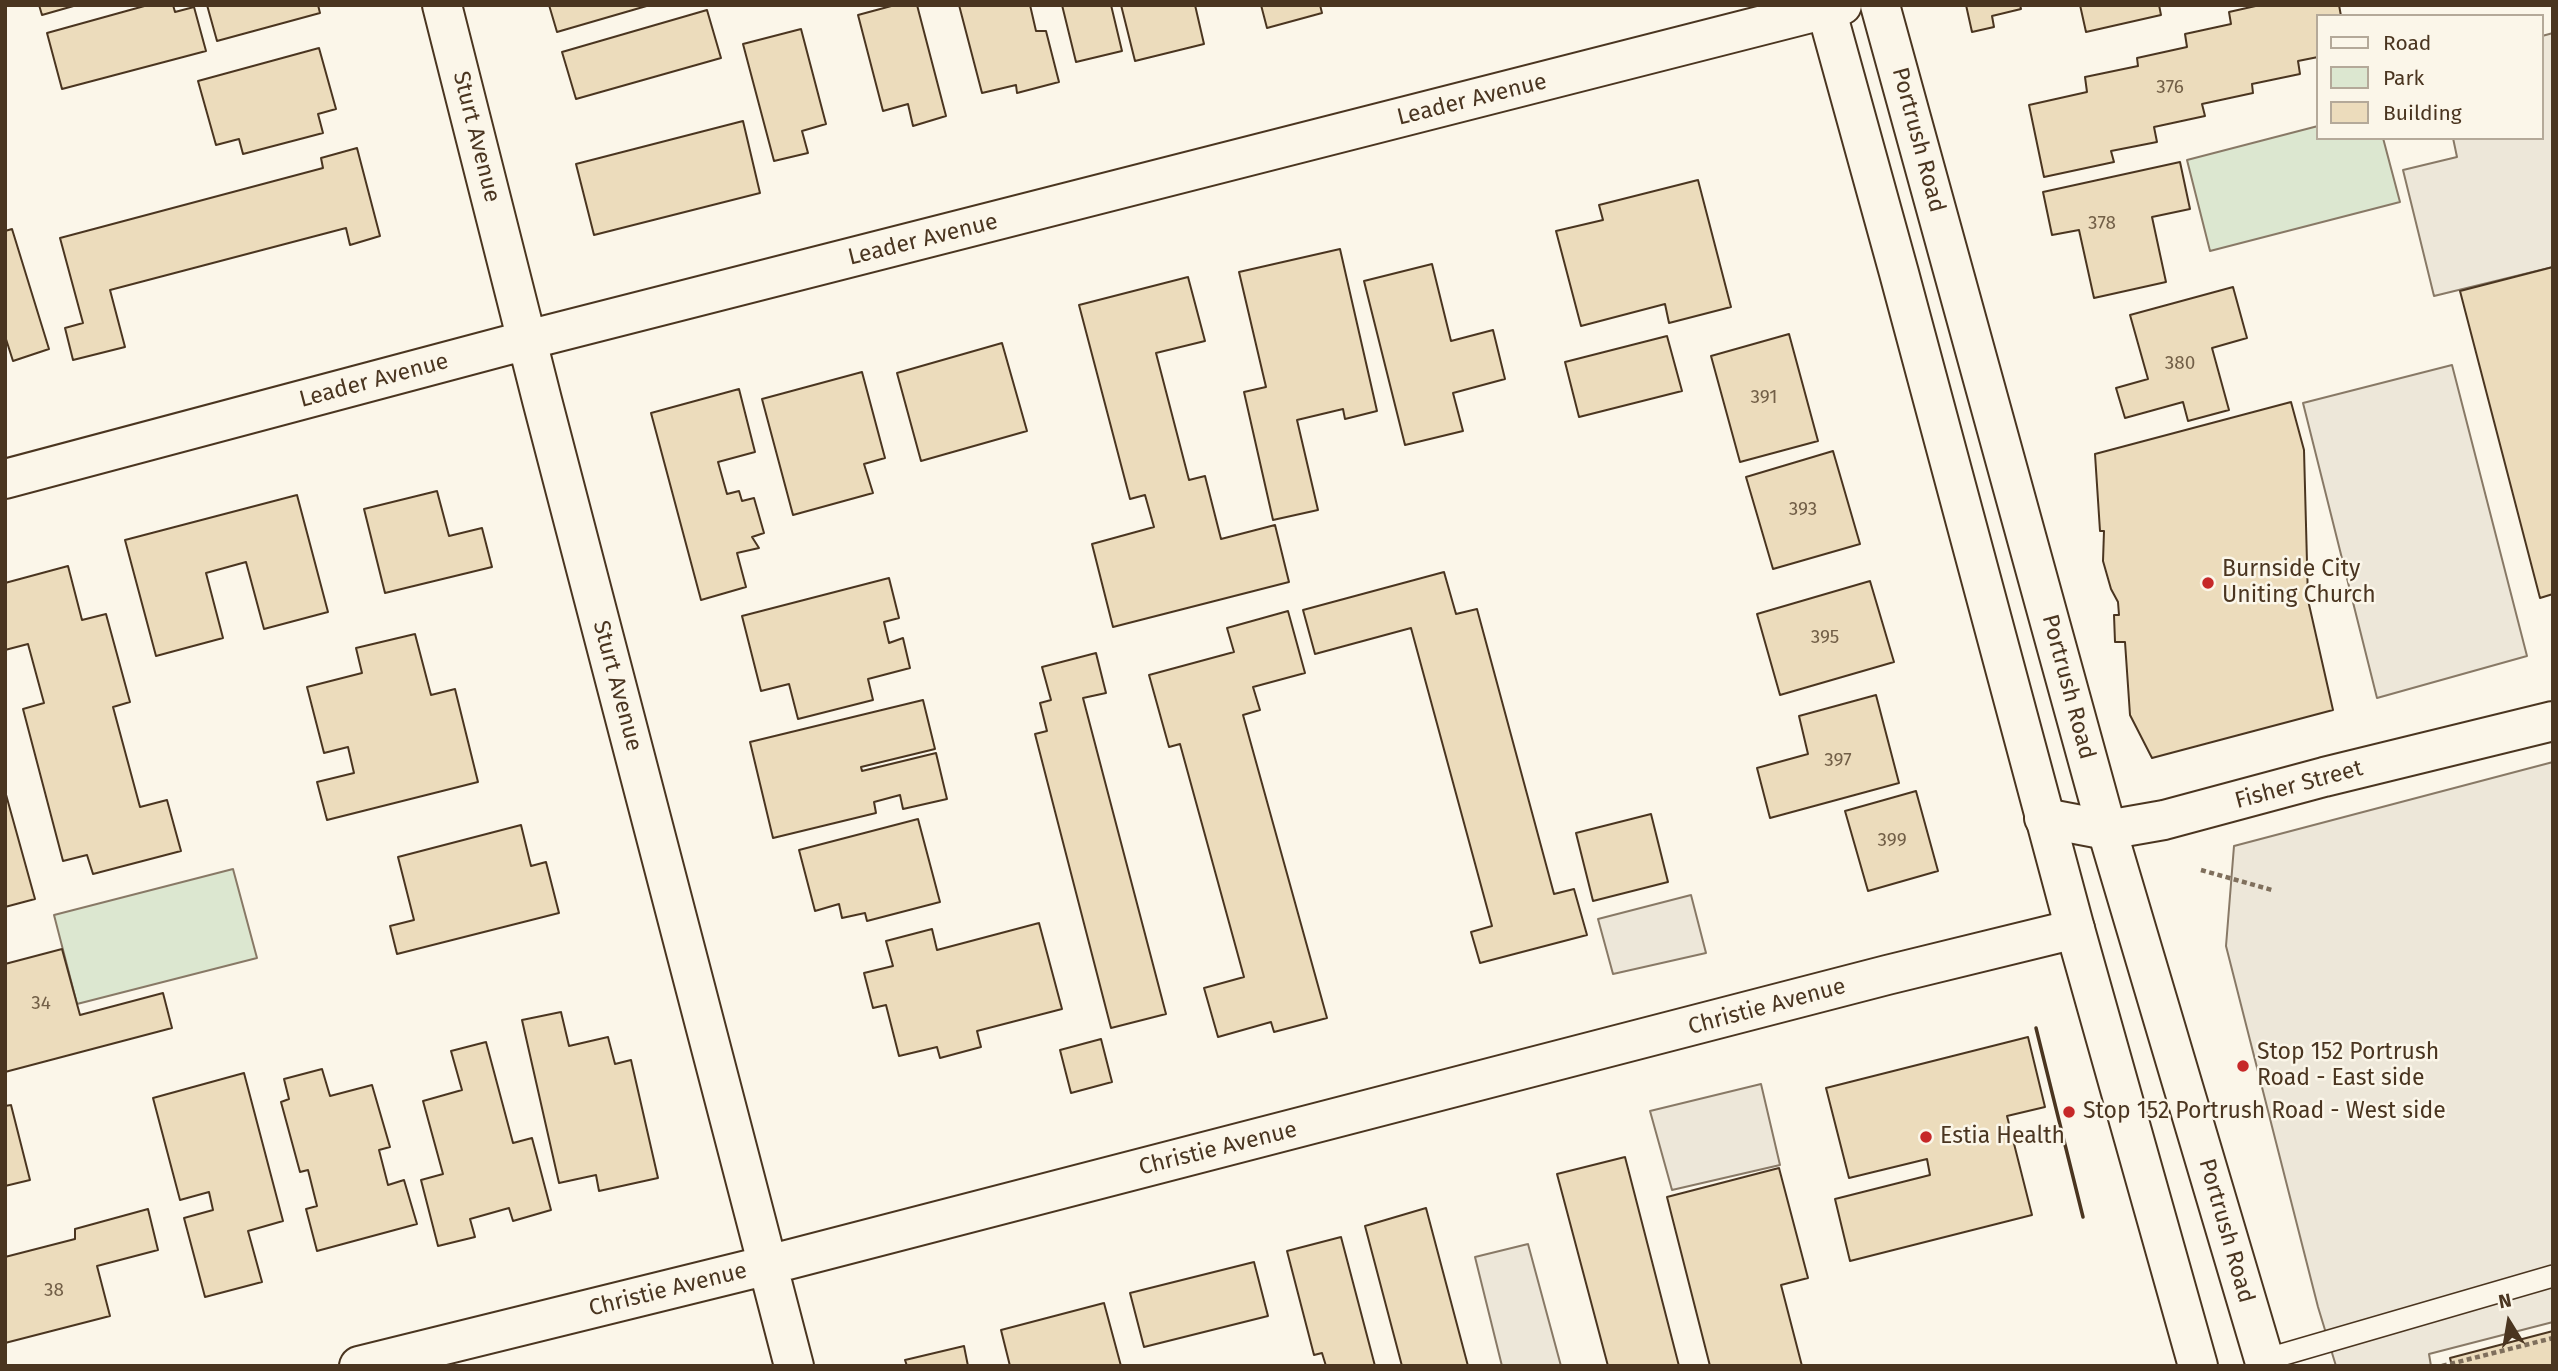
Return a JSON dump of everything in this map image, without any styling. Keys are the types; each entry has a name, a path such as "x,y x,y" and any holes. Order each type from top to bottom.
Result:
{"main road":[{"name":"Sturt Avenue","path":"443,5 527,340 794,1366"},
{"name":"Portrush Road","path":"1880,5 2107,830 2265,1363"},
{"name":"Leader Avenue","path":"5,480 527,340 1831,7"},
{"path":"1831,7 2045,818 2198,1366"},
{"name":"Fisher Street","path":"2045,818 2107,830 2177,817 2324,777 2552,724"},
{"name":"Christie Avenue","path":"359,1366 768,1265 1887,975 2075,929"}],"lane":[{"path":"2265,1363 2553,1276"}],"path":[{"path":"2200,870 2272,890"},
{"path":"2442,1366 2553,1338"}],"green space":[{"path":"2316,127 2316,140 2384,140 2400,202 2210,251 2187,160"},
{"path":"233,869 257,958 77,1004 54,915"}],"shaded area":[{"path":"2553,33 2553,267 2434,296 2403,170 2457,157 2453,140 2544,140 2544,35"},
{"path":"2452,365 2527,656 2377,698 2303,403"},
{"path":"2553,762 2553,1322 2429,1354 2431,1366 2336,1366 2318,1307 2226,946 2234,846"},
{"path":"1691,895 1706,953 1613,974 1598,919"},
{"path":"1761,1084 1780,1165 1672,1190 1650,1111"},
{"path":"1528,1244 1561,1366 1502,1366 1475,1257"}],"building":[{"path":"39,5 77,5 42,15"},
{"path":"148,5 173,5 175,12 194,7 206,51 62,89 47,33"},
{"path":"207,5 318,5 320,13 217,41"},
{"path":"549,5 650,5 557,32"},
{"path":"895,5 917,5 946,116 913,126 908,104 883,111 858,15"},
{"path":"959,5 1030,5 1036,31 1046,31 1059,82 1017,93 1016,85 982,93"},
{"path":"1062,5 1111,5 1122,51 1076,62"},
{"path":"1121,5 1195,5 1204,44 1135,61"},
{"path":"1261,5 1320,5 1322,13 1267,28"},
{"path":"1966,5 2020,5 2021,9 1992,16 1994,27 1972,32"},
{"path":"2080,5 2159,5 2161,15 2086,32"},
{"path":"2260,5 2339,5 2341,14 2316,14 2316,57 2298,61 2300,74 2252,84 2253,93 2202,104 2205,116 2154,127 2157,142 2111,151 2114,162 2044,177 2029,105 2087,92 2085,77 2138,66 2137,58 2187,47 2185,34 2231,24 2229,12"},
{"path":"707,10 721,58 576,99 562,52"},
{"path":"801,29 826,124 802,131 808,153 774,161 743,44"},
{"path":"319,48 336,109 318,114 323,133 243,154 239,139 216,145 198,81"},
{"path":"743,121 760,193 594,235 576,164"},
{"path":"357,148 380,236 350,245 346,228 110,290 125,347 73,360 65,328 83,323 60,238 323,168 321,158"},
{"path":"2180,162 2190,209 2152,217 2166,282 2094,298 2079,230 2052,235 2043,192"},
{"path":"1698,180 1731,307 1669,323 1665,304 1581,326 1556,231 1603,220 1599,205"},
{"path":"12,229 49,349 13,361 5,336 5,231"},
{"path":"1340,249 1377,411 1345,419 1343,409 1297,420 1318,510 1273,520 1244,392 1266,387 1239,272"},
{"path":"1432,264 1451,341 1493,330 1505,379 1453,393 1463,431 1405,445 1364,281"},
{"path":"2553,267 2553,594 2540,598 2460,291"},
{"path":"1188,277 1205,341 1156,353 1189,480 1205,476 1221,539 1275,525 1289,582 1113,627 1092,544 1154,527 1145,495 1130,499 1079,305"},
{"path":"2233,287 2247,338 2212,348 2229,410 2188,421 2183,402 2125,418 2116,388 2148,379 2130,315"},
{"path":"1789,334 1818,441 1740,462 1711,356"},
{"path":"1667,336 1682,391 1579,417 1565,362"},
{"path":"1002,343 1027,431 921,461 897,373"},
{"path":"862,372 885,458 864,464 873,493 793,515 762,399"},
{"path":"739,389 755,452 718,462 727,494 739,491 742,501 754,498 764,533 752,537 759,548 737,553 746,587 701,600 651,413"},
{"name":"Burnside City Uniting Church","path":"2291,402 2304,450 2308,600 2333,710 2152,758 2130,715 2125,642 2115,642 2114,615 2119,615 2118,602 2111,589 2103,561 2104,531 2100,531 2095,454"},
{"path":"1833,451 1860,544 1773,569 1746,477"},
{"path":"437,491 449,536 482,528 492,567 385,593 364,509"},
{"path":"297,495 328,612 264,629 246,562 206,573 223,638 156,656 125,540"},
{"path":"68,566 82,620 106,614 130,702 113,707 140,807 167,800 181,851 93,874 87,855 63,861 23,709 44,703 28,644 5,650 5,583"},
{"path":"1444,572 1456,614 1477,609 1554,894 1574,889 1587,935 1480,963 1471,932 1492,926 1411,628 1315,654 1303,610"},
{"path":"889,578 899,618 884,622 889,643 903,638 910,668 868,679 873,700 798,719 789,684 761,691 742,616"},
{"path":"1870,581 1894,662 1780,695 1757,614"},
{"path":"1288,611 1305,673 1253,687 1260,710 1243,715 1327,1018 1274,1032 1271,1022 1218,1037 1204,988 1244,977 1180,744 1169,747 1149,675 1234,652 1227,628"},
{"path":"415,634 431,695 455,689 478,782 327,820 317,782 354,773 348,747 324,753 307,687 362,673 356,648"},
{"path":"1096,653 1106,693 1083,698 1166,1014 1111,1028 1035,734 1047,731 1040,703 1051,700 1042,667"},
{"path":"1876,695 1899,783 1770,818 1757,768 1808,754 1799,716"},
{"path":"923,700 935,749 861,767 862,771 936,753 947,799 903,809 900,795 874,802 876,813 773,838 750,742"},
{"path":"5,791 35,899 5,907"},
{"path":"1916,791 1938,871 1868,891 1845,811"},
{"path":"1651,814 1668,882 1593,901 1576,833"},
{"path":"918,819 940,902 867,921 865,913 842,918 839,904 815,911 799,850"},
{"path":"521,825 531,866 546,862 559,913 397,954 390,926 414,920 398,857"},
{"path":"1039,923 1062,1009 977,1031 981,1047 940,1058 937,1047 899,1056 886,1005 873,1008 864,973 893,966 886,941 932,929 937,950"},
{"path":"62,949 80,1015 163,993 172,1028 5,1072 5,964"},
{"path":"561,1012 569,1046 608,1037 615,1064 631,1060 658,1178 599,1191 596,1175 559,1183 522,1020"},
{"name":"Estia Health","path":"2028,1037 2045,1107 2007,1116 2032,1215 1850,1261 1835,1199 1930,1175 1927,1159 1849,1178 1826,1088"},
{"path":"1101,1039 1112,1082 1071,1093 1060,1050"},
{"path":"486,1042 513,1143 532,1138 551,1210 513,1221 509,1208 470,1219 475,1237 438,1246 421,1180 443,1174 423,1101 462,1090 451,1051"},
{"path":"322,1069 330,1096 372,1085 390,1147 379,1150 388,1185 404,1180 417,1224 317,1251 306,1209 317,1206 308,1170 300,1172 281,1102 289,1099 284,1079"},
{"path":"244,1073 283,1221 248,1231 262,1282 205,1297 184,1218 213,1210 209,1192 180,1200 153,1098"},
{"path":"11,1105 30,1180 5,1186 5,1106"},
{"path":"1625,1157 1679,1366 1608,1366 1557,1174"},
{"path":"1779,1168 1808,1278 1781,1285 1802,1366 1710,1366 1667,1197"},
{"path":"1426,1208 1468,1366 1402,1366 1365,1226"},
{"path":"148,1209 158,1250 97,1266 110,1316 5,1343 5,1257 75,1239 75,1229"},
{"path":"1341,1237 1375,1366 1326,1366 1322,1353 1314,1355 1287,1251"},
{"path":"1254,1262 1268,1316 1144,1347 1130,1293"},
{"path":"1104,1303 1121,1366 1010,1366 1001,1330"},
{"path":"2553,1331 2553,1366 2452,1366 2450,1358"},
{"path":"964,1346 968,1366 907,1366 905,1360"}],"wall":[{"path":"2036,1028 2083,1217"}],"place":[{"name":"Burnside City Uniting Church","path":"2208,583"},
{"name":"Stop 152 Portrush Road - East side","path":"2243,1066"},
{"name":"Stop 152 Portrush Road - West side","path":"2069,1112"},
{"name":"Estia Health","path":"1926,1137"}]}
